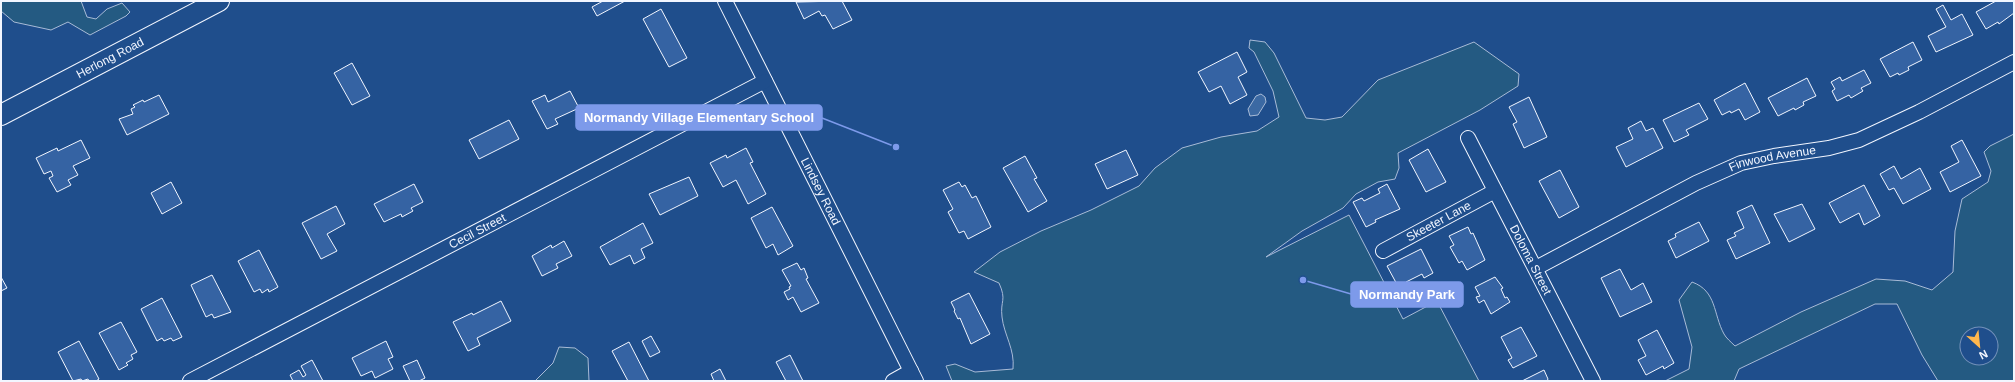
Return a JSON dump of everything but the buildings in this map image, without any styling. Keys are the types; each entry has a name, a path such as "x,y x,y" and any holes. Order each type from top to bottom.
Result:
{"street":[{"name":"Herlong Road","path":"1,115 219,1"},
{"name":"Lindsey Road","path":"725,1 914,376"},
{"name":"Finwood Avenue","path":"1536,268 1696,183 1741,163 1774,156 1829,148 1859,140 1918,112 2014,62"},
{"name":"Cecil Street","path":"190,381 765,81"},
{"name":"Doloma Street","path":"1468,138 1593,381"},
{"name":"Skeeter Lane","path":"1383,251 1495,191"},
{"path":"894,381 914,376"}],"shaded area":[{"path":"1,1 81,1 87,17 96,19 107,9 122,3 130,12 126,16 90,35 68,22 51,30 14,22 1,11"},
{"path":"1250,40 1265,42 1274,53 1306,118 1325,120 1342,117 1378,80 1474,42 1519,74 1518,86 1480,110 1398,153 1399,168 1395,179 1378,182 1356,194 1343,208 1302,231 1266,257 1349,215 1403,319 1437,301 1479,381 952,381 946,366 955,364 975,372 1013,369 1011,349 1003,324 1003,294 999,283 974,272 1000,252 1041,231 1091,210 1139,186 1155,168 1182,148 1221,137 1257,131 1279,117 1273,91 1254,52 1249,48"},
{"path":"1261,94 1265,97 1266,102 1258,115 1250,116 1248,109 1256,96"},
{"path":"2014,134 2014,381 1938,381 1922,355 1897,304 1875,304 1739,369 1734,381 1665,381 1689,369 1692,347 1679,300 1692,282 1706,291 1713,304 1724,334 1735,346 1801,312 1876,279 1905,281 1932,290 1953,272 1955,231 1962,199 1988,182 1991,171 1984,152 1990,146"},
{"path":"559,347 575,348 588,358 589,381 535,381 553,363"}],"place":[{"name":"Normandy Village Elementary School","path":"896,147"},
{"name":"Normandy Park","path":"1303,280"}]}
